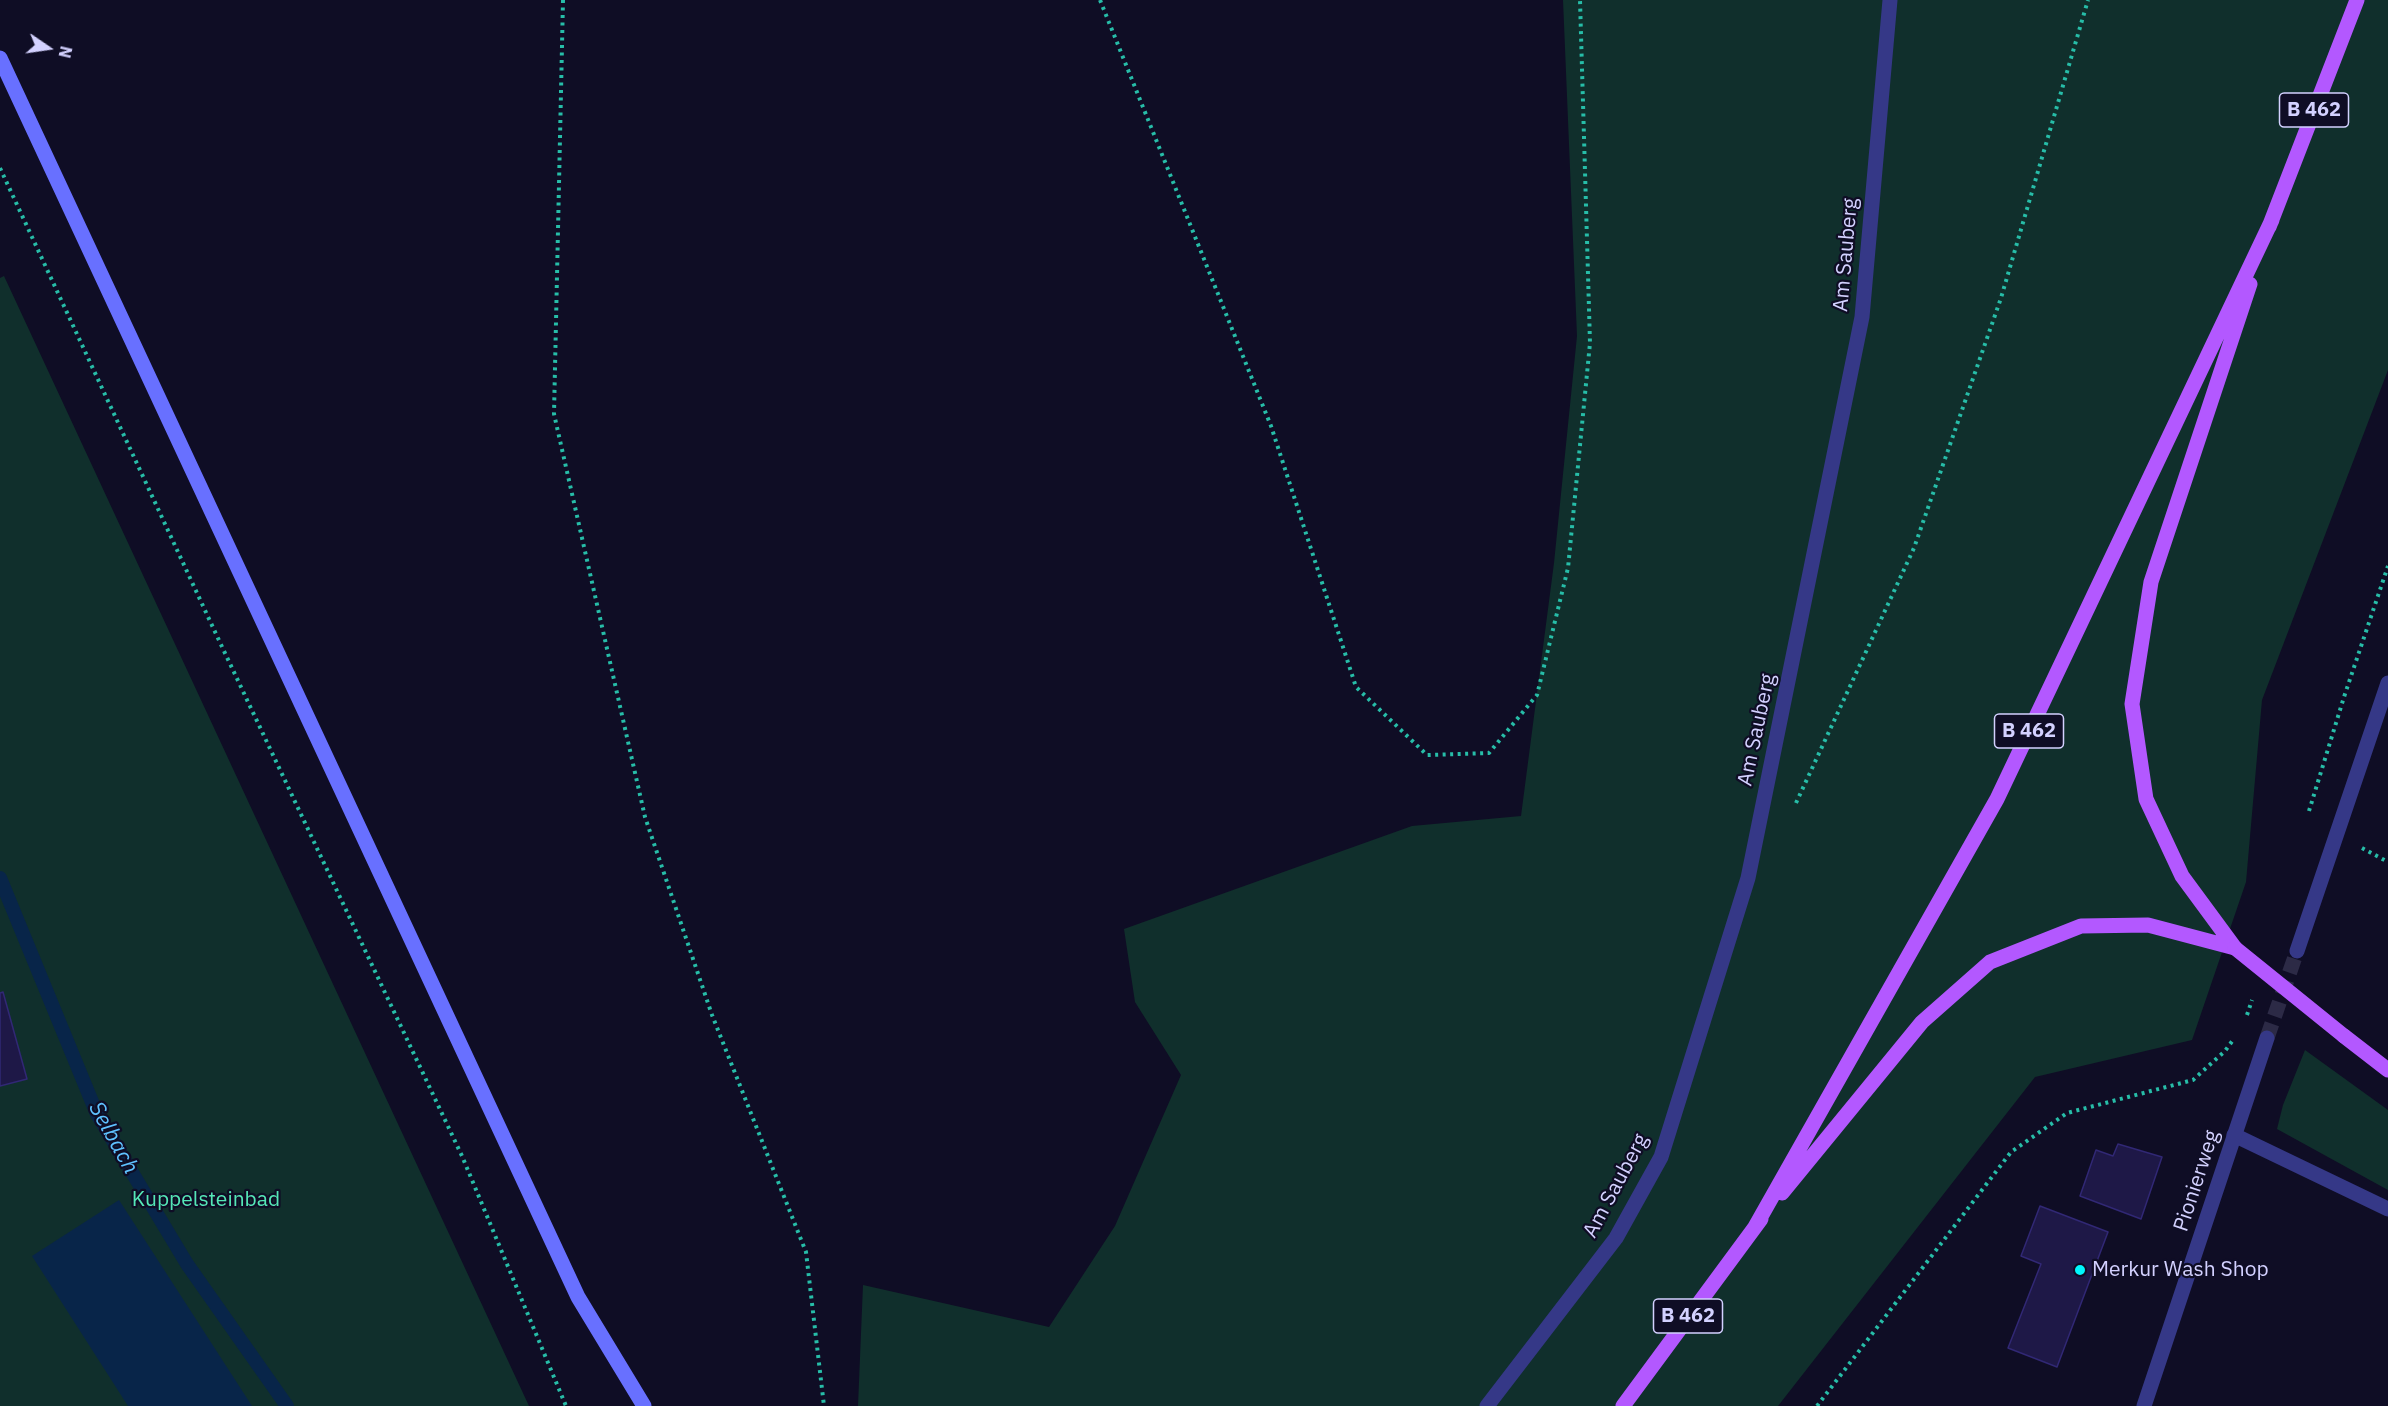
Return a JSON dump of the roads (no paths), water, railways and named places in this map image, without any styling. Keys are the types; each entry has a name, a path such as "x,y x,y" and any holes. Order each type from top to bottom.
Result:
{"main road":[{"name":"B 462","path":"1623,1406 1755,1227 1996,799 2272,220 2357,0"},
{"path":"0,58 578,1297 644,1406"},
{"path":"2272,220 2151,582 2132,704 2146,799 2182,876 2235,948 2388,1070"},
{"path":"1755,1227 1922,1022 1990,962 2081,926 2148,925 2235,948"}],"street":[{"name":"Am Sauberg","path":"1487,1406 1616,1238 1660,1157 1748,878 1862,317 1890,0"},
{"path":"2297,951 2388,682"},
{"name":"Pionierweg","path":"2144,1406 2267,1038"},
{"path":"2235,1135 2388,1209"}],"water":[{"path":"119,1200 252,1406 128,1406 32,1256"}],"waterway":[{"name":"Selbach","path":"0,878 97,1114 187,1264 287,1406"}],"tunnel":[{"path":"2267,1038 2297,951"}],"place":[{"name":"Merkur Wash Shop","path":"2080,1270"}],"park label":[{"name":"Kuppelsteinbad","path":"206,1200"}]}
